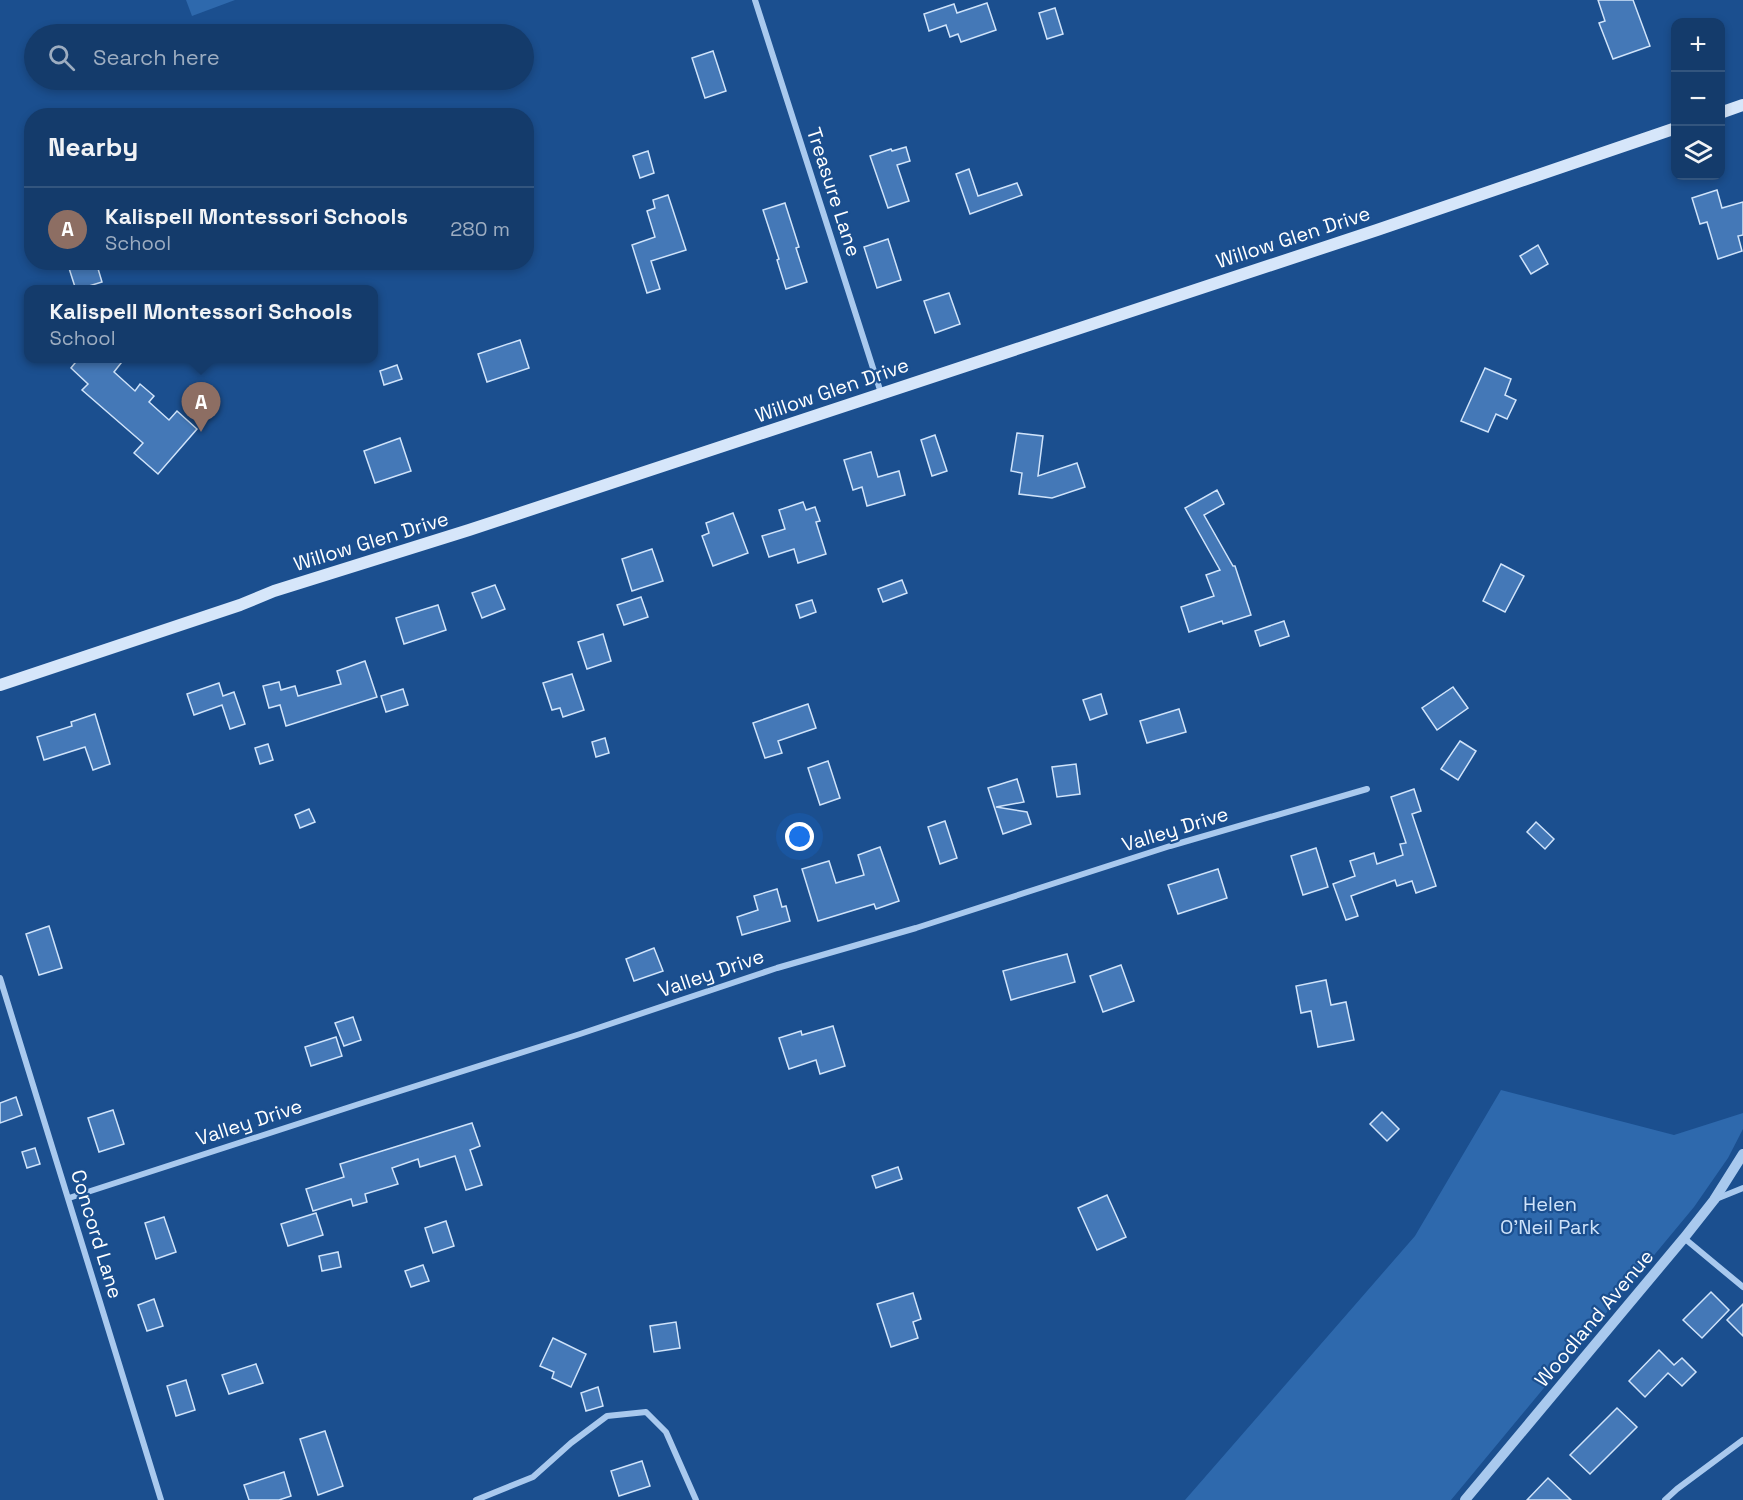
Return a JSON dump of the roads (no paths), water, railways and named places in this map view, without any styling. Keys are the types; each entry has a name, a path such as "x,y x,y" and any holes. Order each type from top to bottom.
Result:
{"main road":[{"path":"1725,111 1743,105"},
{"name":"Willow Glen Drive","path":"0,685 240,605 274,591 469,531 1377,230 1671,130"}],"street":[{"name":"Treasure Lane","path":"755,0 881,394"},
{"name":"Valley Drive","path":"69,1198 580,1034 777,968 916,928 1170,846 1367,789"},
{"name":"Concord Lane","path":"0,978 161,1500"},
{"name":"Woodland Avenue","path":"1465,1500 1684,1238 1714,1200 1743,1154"},
{"path":"1714,1200 1743,1188"},
{"path":"1684,1238 1743,1287"},
{"path":"476,1500 533,1477 571,1443 607,1416 646,1412 666,1432 696,1500"},
{"path":"1665,1500 1743,1440"}],"place":[{"name":"Kalispell Montessori Schools","path":"201,432"}],"park label":[{"name":"Helen O'Neil Park","path":"1550,1216"}]}
